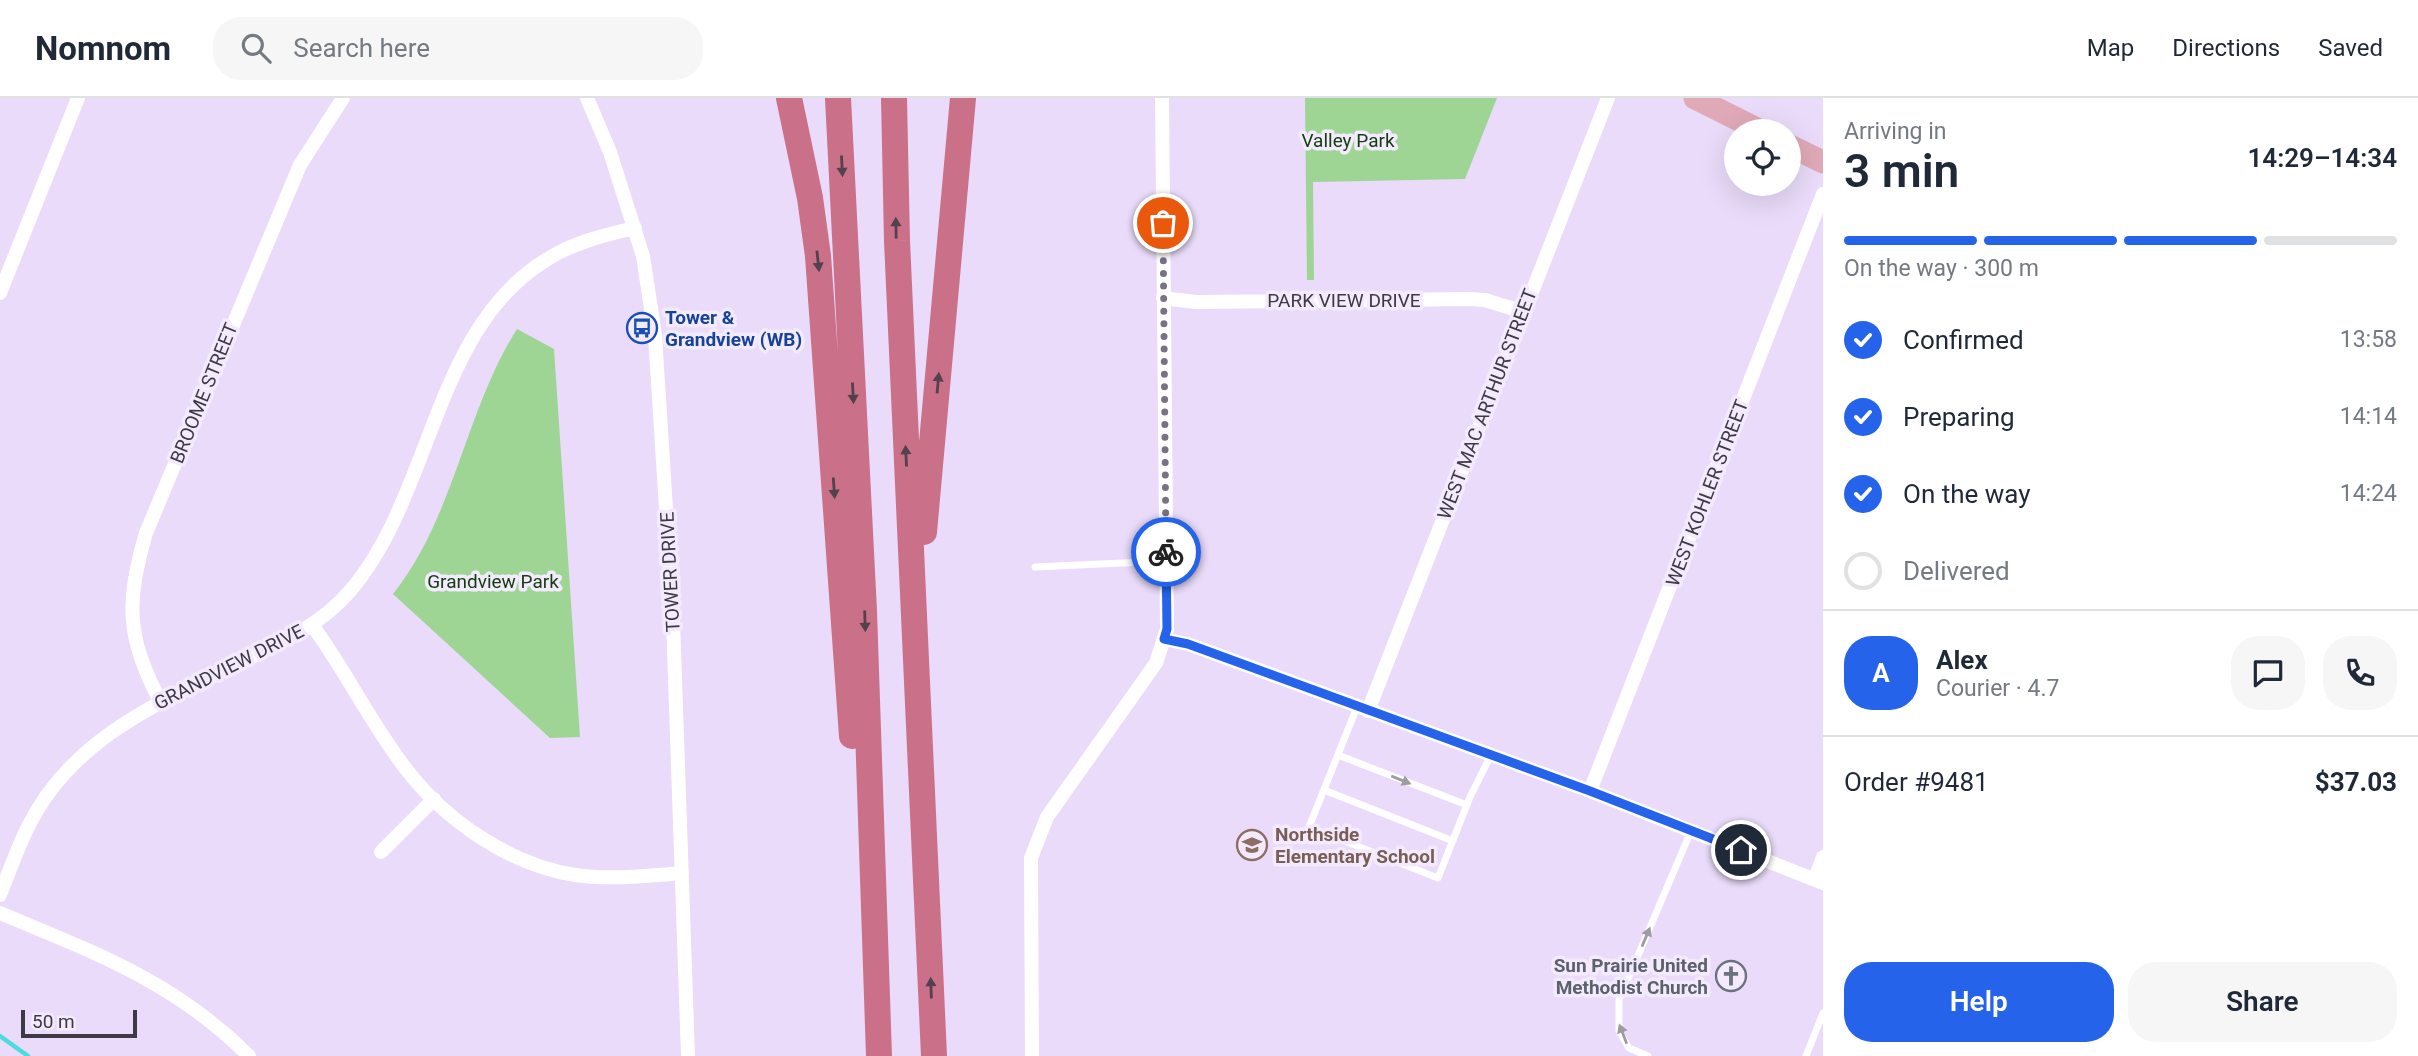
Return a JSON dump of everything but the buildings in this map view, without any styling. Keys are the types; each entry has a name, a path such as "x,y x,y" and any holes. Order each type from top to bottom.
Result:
{"highway":[{"path":"789,98 810,198 818,256 859,853 878,1019"},
{"path":"838,98 864,611 879,1056"},
{"path":"894,98 897,255 934,1056"},
{"path":"924,818 924,517 963,98"}],"main road":[{"path":"1695,98 1737,119"},
{"path":"1801,151 1823,162"}],"street":[{"path":"0,293 78,98"},
{"name":"BROOME STREET","path":"160,701 138,656 132,624 132,587 146,533 300,165 343,98"},
{"name":"TOWER DRIVE","path":"587,98 610,152 635,228 643,257 655,335 673,620 688,1056"},
{"path":"1032,1056 1031,858 1047,817 1156,663 1167,629 1162,98"},
{"name":"WEST MAC ARTHUR STREET","path":"1362,709 1608,98"},
{"name":"WEST KOHLER STREET","path":"1590,791 1823,194"},
{"name":"GRANDVIEW DRIVE","path":"0,895 28,826 47,795 72,763 98,740 160,701 312,625 351,590 374,558 401,509 450,389 486,313 518,280 546,260 574,246 635,228"},
{"name":"PARK VIEW DRIVE","path":"1163,298 1196,302 1470,299 1485,300 1524,312"},
{"path":"312,625 406,769 434,799 472,832 517,856 552,869 611,877 682,873"},
{"path":"1164,639 1188,644 1590,791 1819,881 1823,857"},
{"path":"381,852 434,799"},
{"path":"0,913 139,973 175,993 208,1018 249,1056"}],"lane":[{"path":"1035,567 1166,561"},
{"path":"1362,709 1338,755 1309,827 1438,878 1467,805 1491,755"},
{"path":"1338,755 1467,805"},
{"path":"1324,790 1453,841"},
{"path":"1648,1056 1629,1048 1619,1031 1619,999 1692,831"},
{"path":"1806,1056 1823,1013"}],"green space":[{"name":"Valley Park","path":"1305,98 1497,98 1465,179 1313,182 1314,280 1307,280"},
{"name":"Grandview Park","path":"517,329 554,349 580,737 550,738 393,594 414,564 431,531 484,394"}],"waterway":[{"path":"0,1036 28,1056"}],"way so far":[{"path":"1163,223 1166,552"}],"place":[{"name":"Tower & Grandview (WB)","path":"642,328"},
{"name":"Northside Elementary School","path":"1252,845"},
{"name":"Sun Prairie United Methodist Church","path":"1731,976"}],"route":[{"path":"1166,552 1167,629 1164,639 1188,644 1590,791 1741,850"}]}
